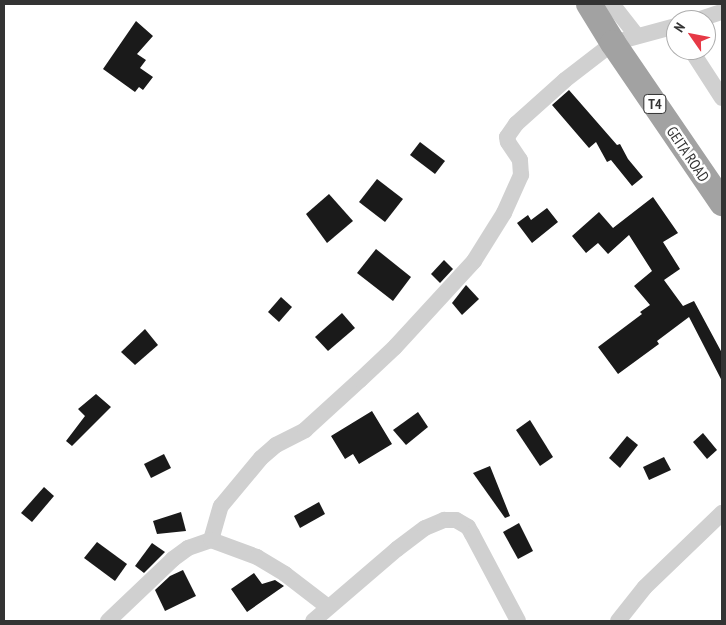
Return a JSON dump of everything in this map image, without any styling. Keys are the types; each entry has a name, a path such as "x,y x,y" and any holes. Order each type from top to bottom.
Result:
{"highway":[{"name":"GEITA ROAD","path":"589,4 624,39 722,204"}],"street":[{"path":"612,4 624,39"},
{"path":"210,540 221,506 261,458 276,445 305,430 360,380 395,347 474,261 504,213 521,174 520,160 508,142 510,132 565,80 624,39 666,28"},
{"path":"697,60 722,98"},
{"path":"618,621 645,587 722,513"},
{"path":"313,621 397,549 425,528 444,520 456,520 468,527 518,621"},
{"path":"108,621 173,559 188,548 210,540 257,557 285,574 328,607"}],"building":[{"path":"136,21 153,36 137,54 146,60 140,68 153,77 143,90 139,87 135,92 103,69"},
{"path":"569,90 617,145 620,144 628,159 643,177 632,186 611,160 607,162 596,142 589,148 552,105"},
{"path":"420,142 445,161 435,174 410,155"},
{"path":"377,179 403,199 385,222 359,202"},
{"path":"329,194 353,221 327,243 306,214"},
{"path":"653,197 678,233 663,242 680,269 664,280 683,306 694,301 722,353 722,381 689,317 657,341 659,344 618,374 598,347 642,314 640,312 650,305 634,286 652,271 629,235 608,254 598,243 586,253 572,236 599,212 613,228"},
{"path":"547,208 558,222 532,243 517,223 528,215 531,220"},
{"path":"376,249 411,277 393,301 357,273"},
{"path":"444,260 453,269 440,283 431,274"},
{"path":"466,285 479,299 462,315 452,303"},
{"path":"281,297 292,307 279,322 268,312"},
{"path":"342,313 355,328 328,351 315,337"},
{"path":"145,329 158,345 135,365 121,352"},
{"path":"96,394 111,407 72,446 66,441 85,416 78,409"},
{"path":"372,411 392,444 359,464 353,454 345,459 331,436"},
{"path":"418,412 428,427 406,445 393,430"},
{"path":"530,420 553,457 540,466 516,430"},
{"path":"703,433 717,450 707,459 693,442"},
{"path":"627,436 638,445 620,468 609,458"},
{"path":"164,454 171,468 151,478 144,464"},
{"path":"664,457 671,470 649,480 643,467"},
{"path":"490,466 510,516 505,518 473,473"},
{"path":"44,487 54,496 32,522 21,513"},
{"path":"319,502 325,514 300,528 294,516"},
{"path":"181,512 186,531 157,534 153,521"},
{"path":"519,523 533,551 518,559 503,532"},
{"path":"97,542 127,564 115,581 84,558"},
{"path":"152,543 165,552 144,573 135,566"},
{"path":"183,570 196,596 165,611 155,590 170,576"},
{"path":"254,573 262,584 275,580 284,586 247,612 231,589"}]}
